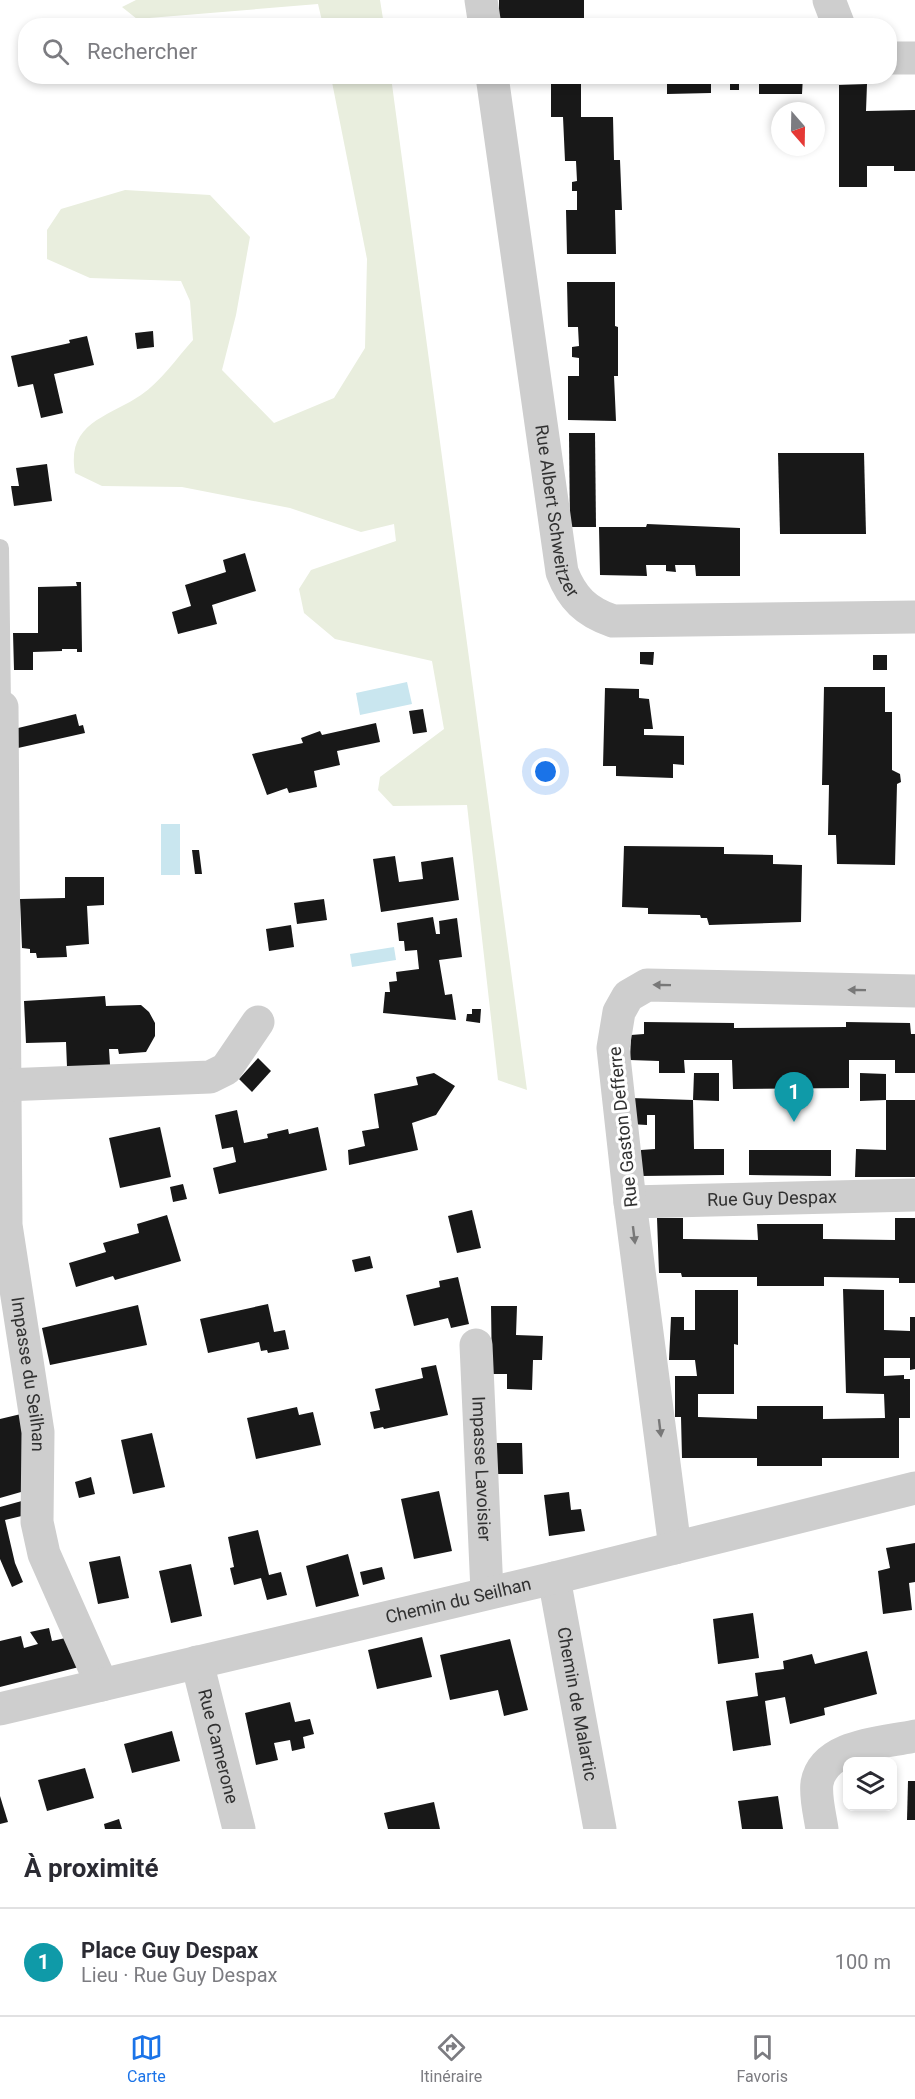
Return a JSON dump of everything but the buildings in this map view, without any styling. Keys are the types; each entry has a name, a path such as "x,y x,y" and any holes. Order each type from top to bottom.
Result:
{"street":[{"path":"481,0 484,18"},
{"path":"829,0 836,18"},
{"path":"897,58 915,58"},
{"name":"Rue Albert Schweitzer","path":"493,84 562,572 570,592 587,610 613,621 915,617"},
{"name":"Impasse du Seilhan","path":"2,706 2,1048 6,1225 38,1432 37,1522 44,1554 102,1685"},
{"name":"Rue Gaston Defferre","path":"675,1548 630,1202 613,1048 619,1012 628,996 647,985 915,991"},
{"path":"4,1085 210,1077 226,1069 258,1022"},
{"name":"Rue Guy Despax","path":"630,1202 915,1195"},
{"name":"Impasse Lavoisier","path":"476,1345 487,1592"},
{"name":"Chemin du Seilhan","path":"0,1709 554,1578 915,1488"},
{"name":"Chemin de Malartic","path":"554,1578 600,1829"},
{"name":"Rue Camerone","path":"196,1662 239,1829"},
{"path":"822,1829 817,1786 820,1772 827,1760 852,1750 915,1737"}],"lane":[{"name":"Impasse du Seilhan","path":"0,548 2,706"}],"green space":[{"path":"136,0 380,0 383,18 321,18 318,4 149,18 136,18 122,7"},
{"path":"332,84 392,84 527,1090 498,1080 467,805 393,806 378,790 380,777 444,729 432,661 335,639 304,613 299,589 311,570 396,541 394,524 361,532 290,508 182,487 102,486 75,473 74,456 77,442 83,432 93,423 148,390 193,340 190,301 181,281 90,278 47,259 47,230 61,209 125,190 210,195 250,237 236,315 222,370 274,423 334,398 365,348 367,259"}],"water":[{"path":"407,682 412,704 360,715 356,693"},
{"path":"161,824 180,824 180,875 161,875"},
{"path":"394,947 396,960 352,967 350,954"}],"place":[{"name":"Place Guy Despax","path":"794,1122"}]}
